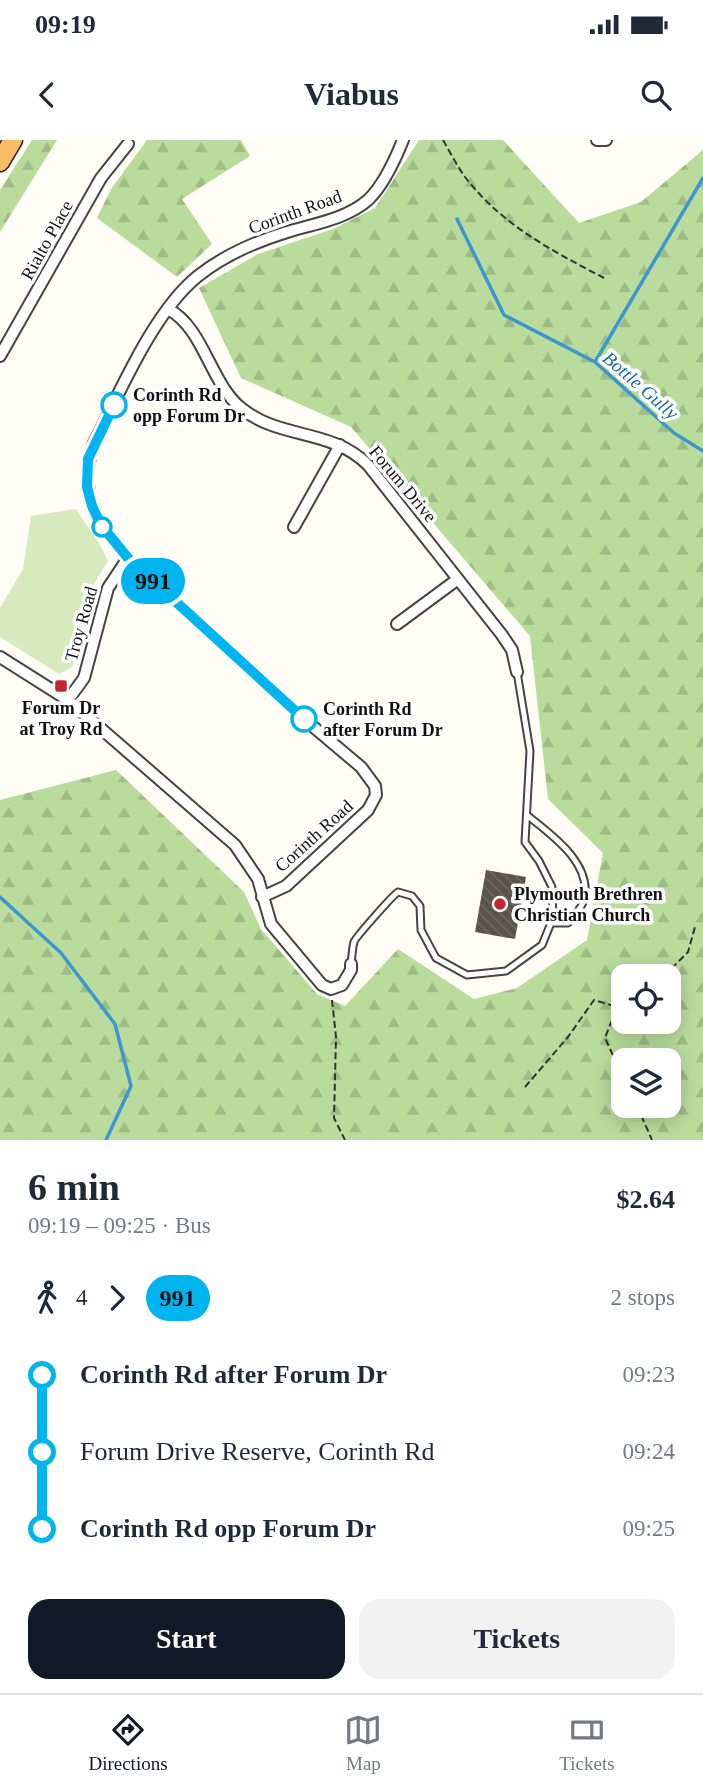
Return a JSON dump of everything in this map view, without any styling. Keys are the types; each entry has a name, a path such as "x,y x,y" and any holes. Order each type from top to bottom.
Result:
{"highway":[{"path":"0,162 13,140"}],"street":[{"name":"Corinth Road","path":"262,897 286,886 368,810 376,795 375,786 361,767 304,719 128,558 101,525 92,506 87,487 88,459 134,366 168,309 196,278 214,265 281,234 335,218 359,206 379,186 402,140"},
{"path":"597,140 606,140"},
{"name":"Rialto Place","path":"0,356 61,254 101,178 128,144"},
{"name":"Forum Drive","path":"168,309 191,331 220,382 239,407 268,425 340,445 368,465 508,642 517,672"},
{"path":"294,527 340,445"},
{"name":"Troy Road","path":"68,700 84,678 108,588 128,558"},
{"path":"397,624 458,579"},
{"path":"0,657 68,700 235,845 252,867 271,924 322,985 331,989 342,985 351,970 351,964"}],"lane":[{"path":"351,964 354,940 398,892 412,896 420,906 421,930 436,958 467,975 506,971 542,945 553,918 552,887 540,861 525,842 530,751 517,672"},
{"path":"528,816 568,850 584,878 584,901 568,923 551,923"}],"path":[{"path":"443,140 464,176 494,210 535,242 604,278"},
{"path":"676,964 688,952 695,927"},
{"path":"331,989 336,1037 334,1118 345,1140"},
{"path":"525,1087 568,1037 594,1000 611,1005"},
{"path":"611,1022 605,1038 611,1051"},
{"path":"642,1118 652,1140"}],"green space":[{"path":"32,140 57,140 0,232 0,190"},
{"path":"147,140 241,140 250,156 182,199 212,244 177,277 97,218 111,189"},
{"path":"419,140 503,140 579,223 641,202 703,150 703,1140 0,1140 0,800 116,770 244,892 261,929 317,994 345,1006 398,949 474,999 517,988 587,940 603,853 548,799 530,636 351,427 241,378 199,288 258,254 333,229 375,208"},
{"path":"76,509 108,561 94,584 72,667 59,674 0,637 0,608 23,569 31,516"}],"building":[{"name":"Plymouth Brethren Christian Church","path":"486,870 526,877 515,939 475,932"}],"waterway":[{"path":"595,362 703,178"},
{"name":"Bottle Gully","path":"457,219 504,315 595,362 674,433 703,451"},
{"path":"0,897 61,953 115,1024 131,1086 106,1140"}],"bus line":[{"name":"991","path":"114,405 88,459 87,487 101,525 128,558 304,719"}],"place":[{"name":"Corinth Rd opp Forum Dr","path":"114,405"},
{"name":"Forum Dr at Troy Rd","path":"61,686"},
{"name":"Corinth Rd after Forum Dr","path":"304,719"},
{"name":"Plymouth Brethren Christian Church","path":"500,904"}]}
